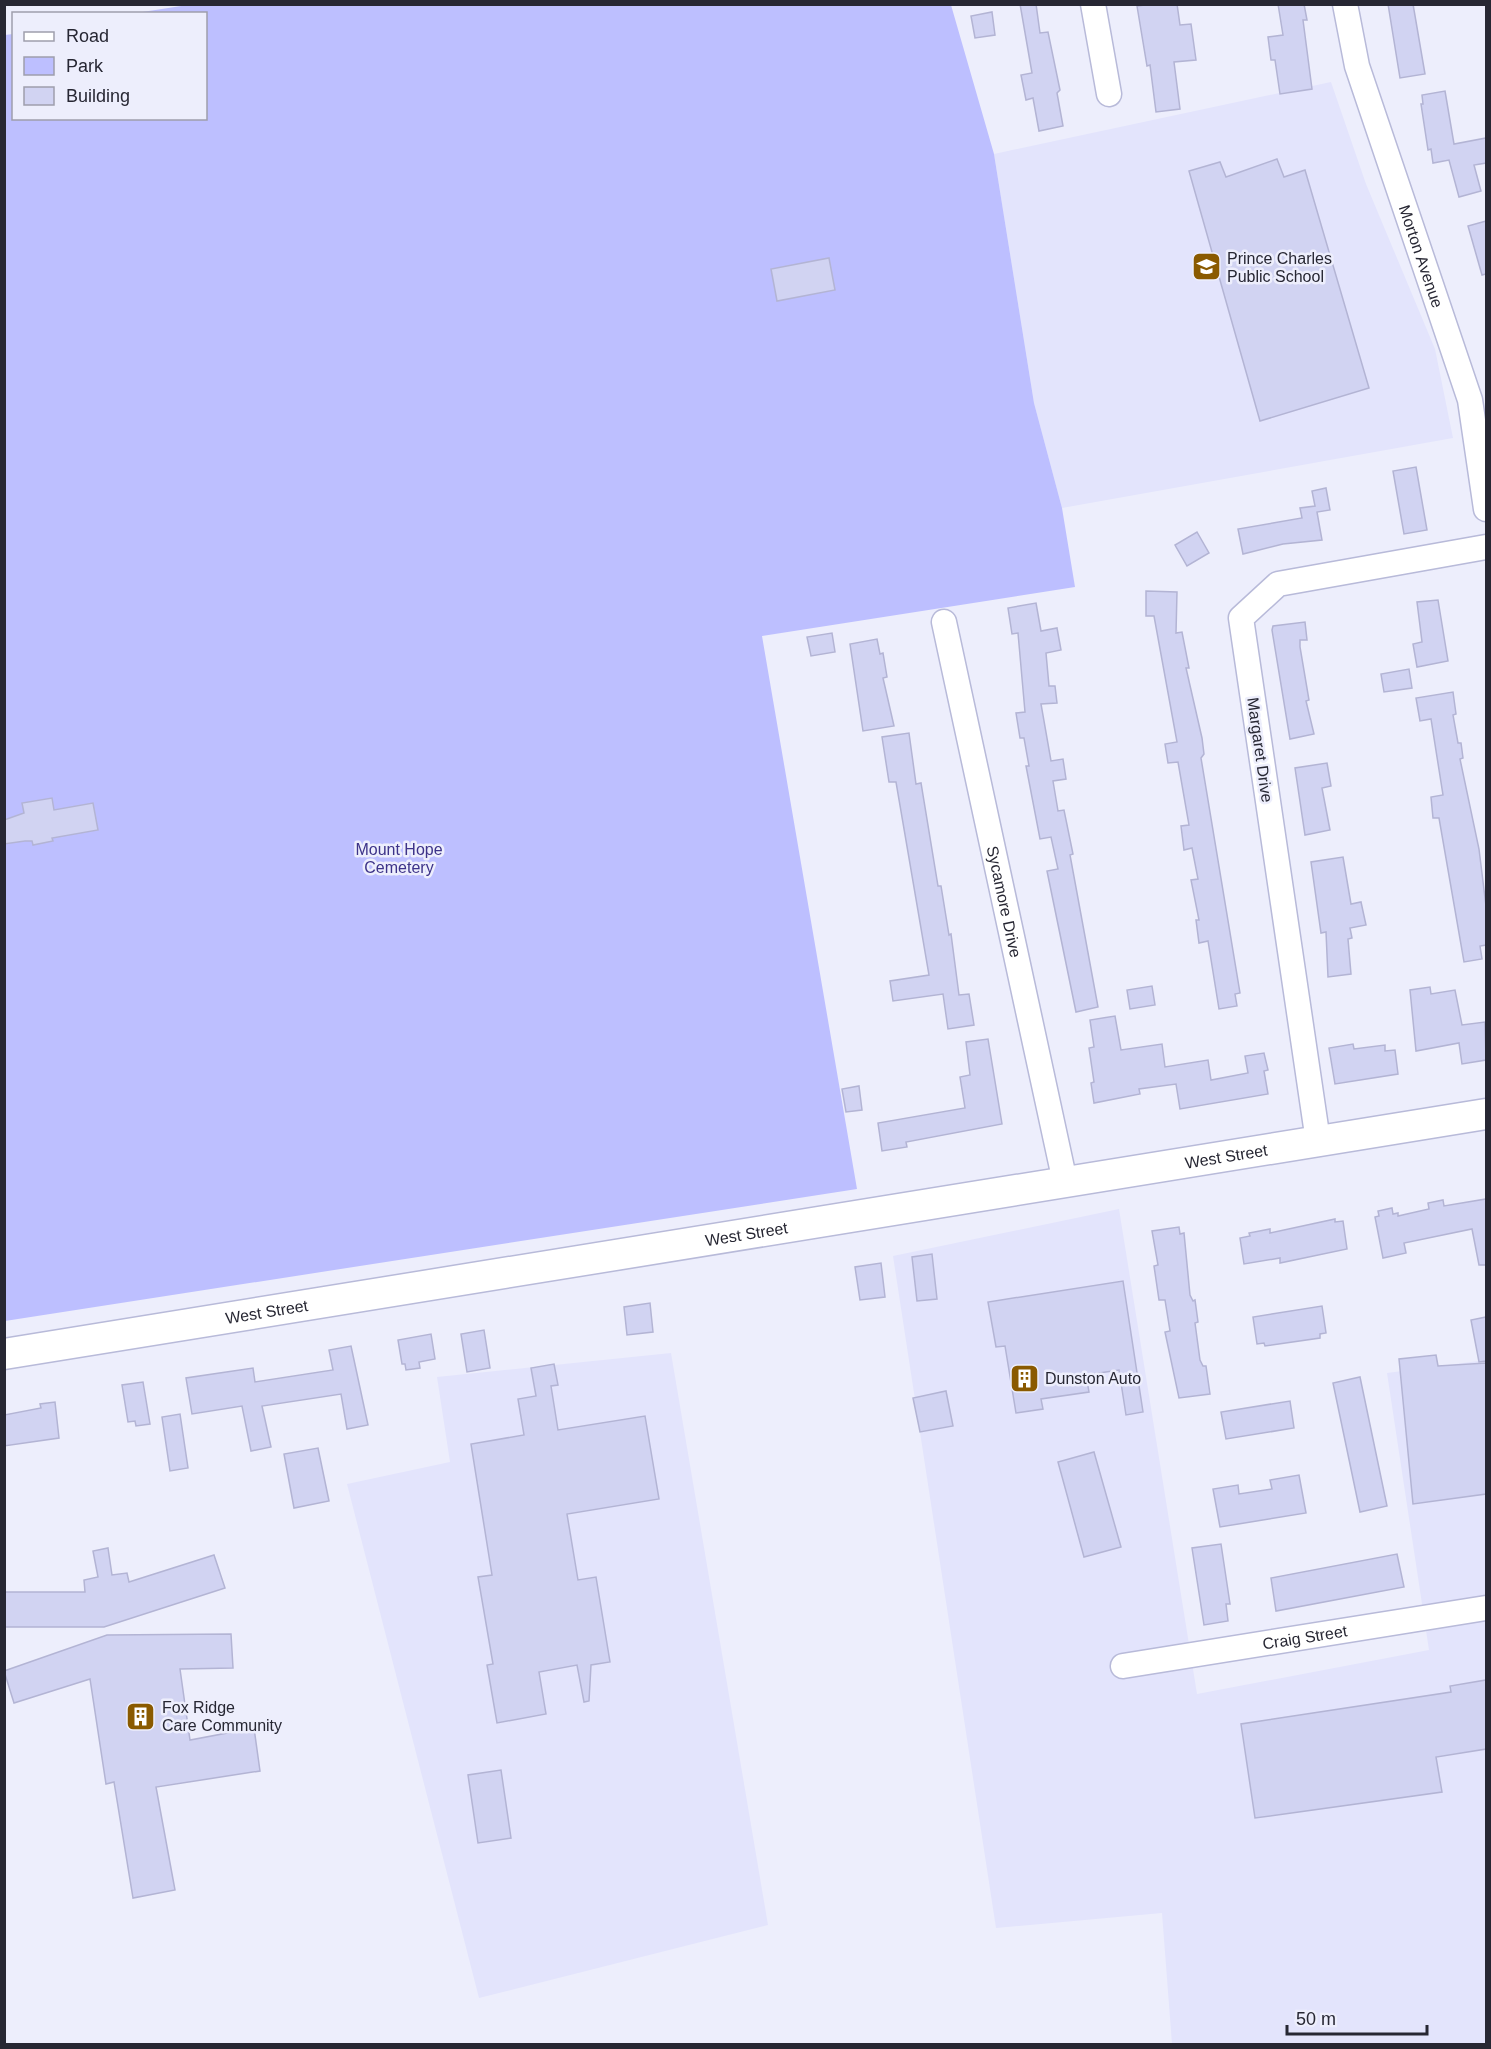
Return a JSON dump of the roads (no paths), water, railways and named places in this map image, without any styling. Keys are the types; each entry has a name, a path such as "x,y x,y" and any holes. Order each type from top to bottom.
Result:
{"main road":[{"name":"West Street","path":"4,1354 1486,1114"}],"street":[{"path":"1093,4 1109,94"},
{"name":"Morton Avenue","path":"1345,4 1357,66 1478,399 1486,509"},
{"name":"Margaret Drive","path":"1318,1141 1241,618 1278,584 1486,547"},
{"name":"Sycamore Drive","path":"944,622 1065,1182"},
{"name":"Craig Street","path":"1123,1666 1486,1608"}],"place":[{"name":"Prince Charles Public School","path":"1206,267"},
{"name":"Dunston Auto","path":"1024,1378"},
{"name":"Fox Ridge Care Community","path":"141,1716"}],"park label":[{"name":"Mount Hope Cemetery","path":"399,858"}]}
